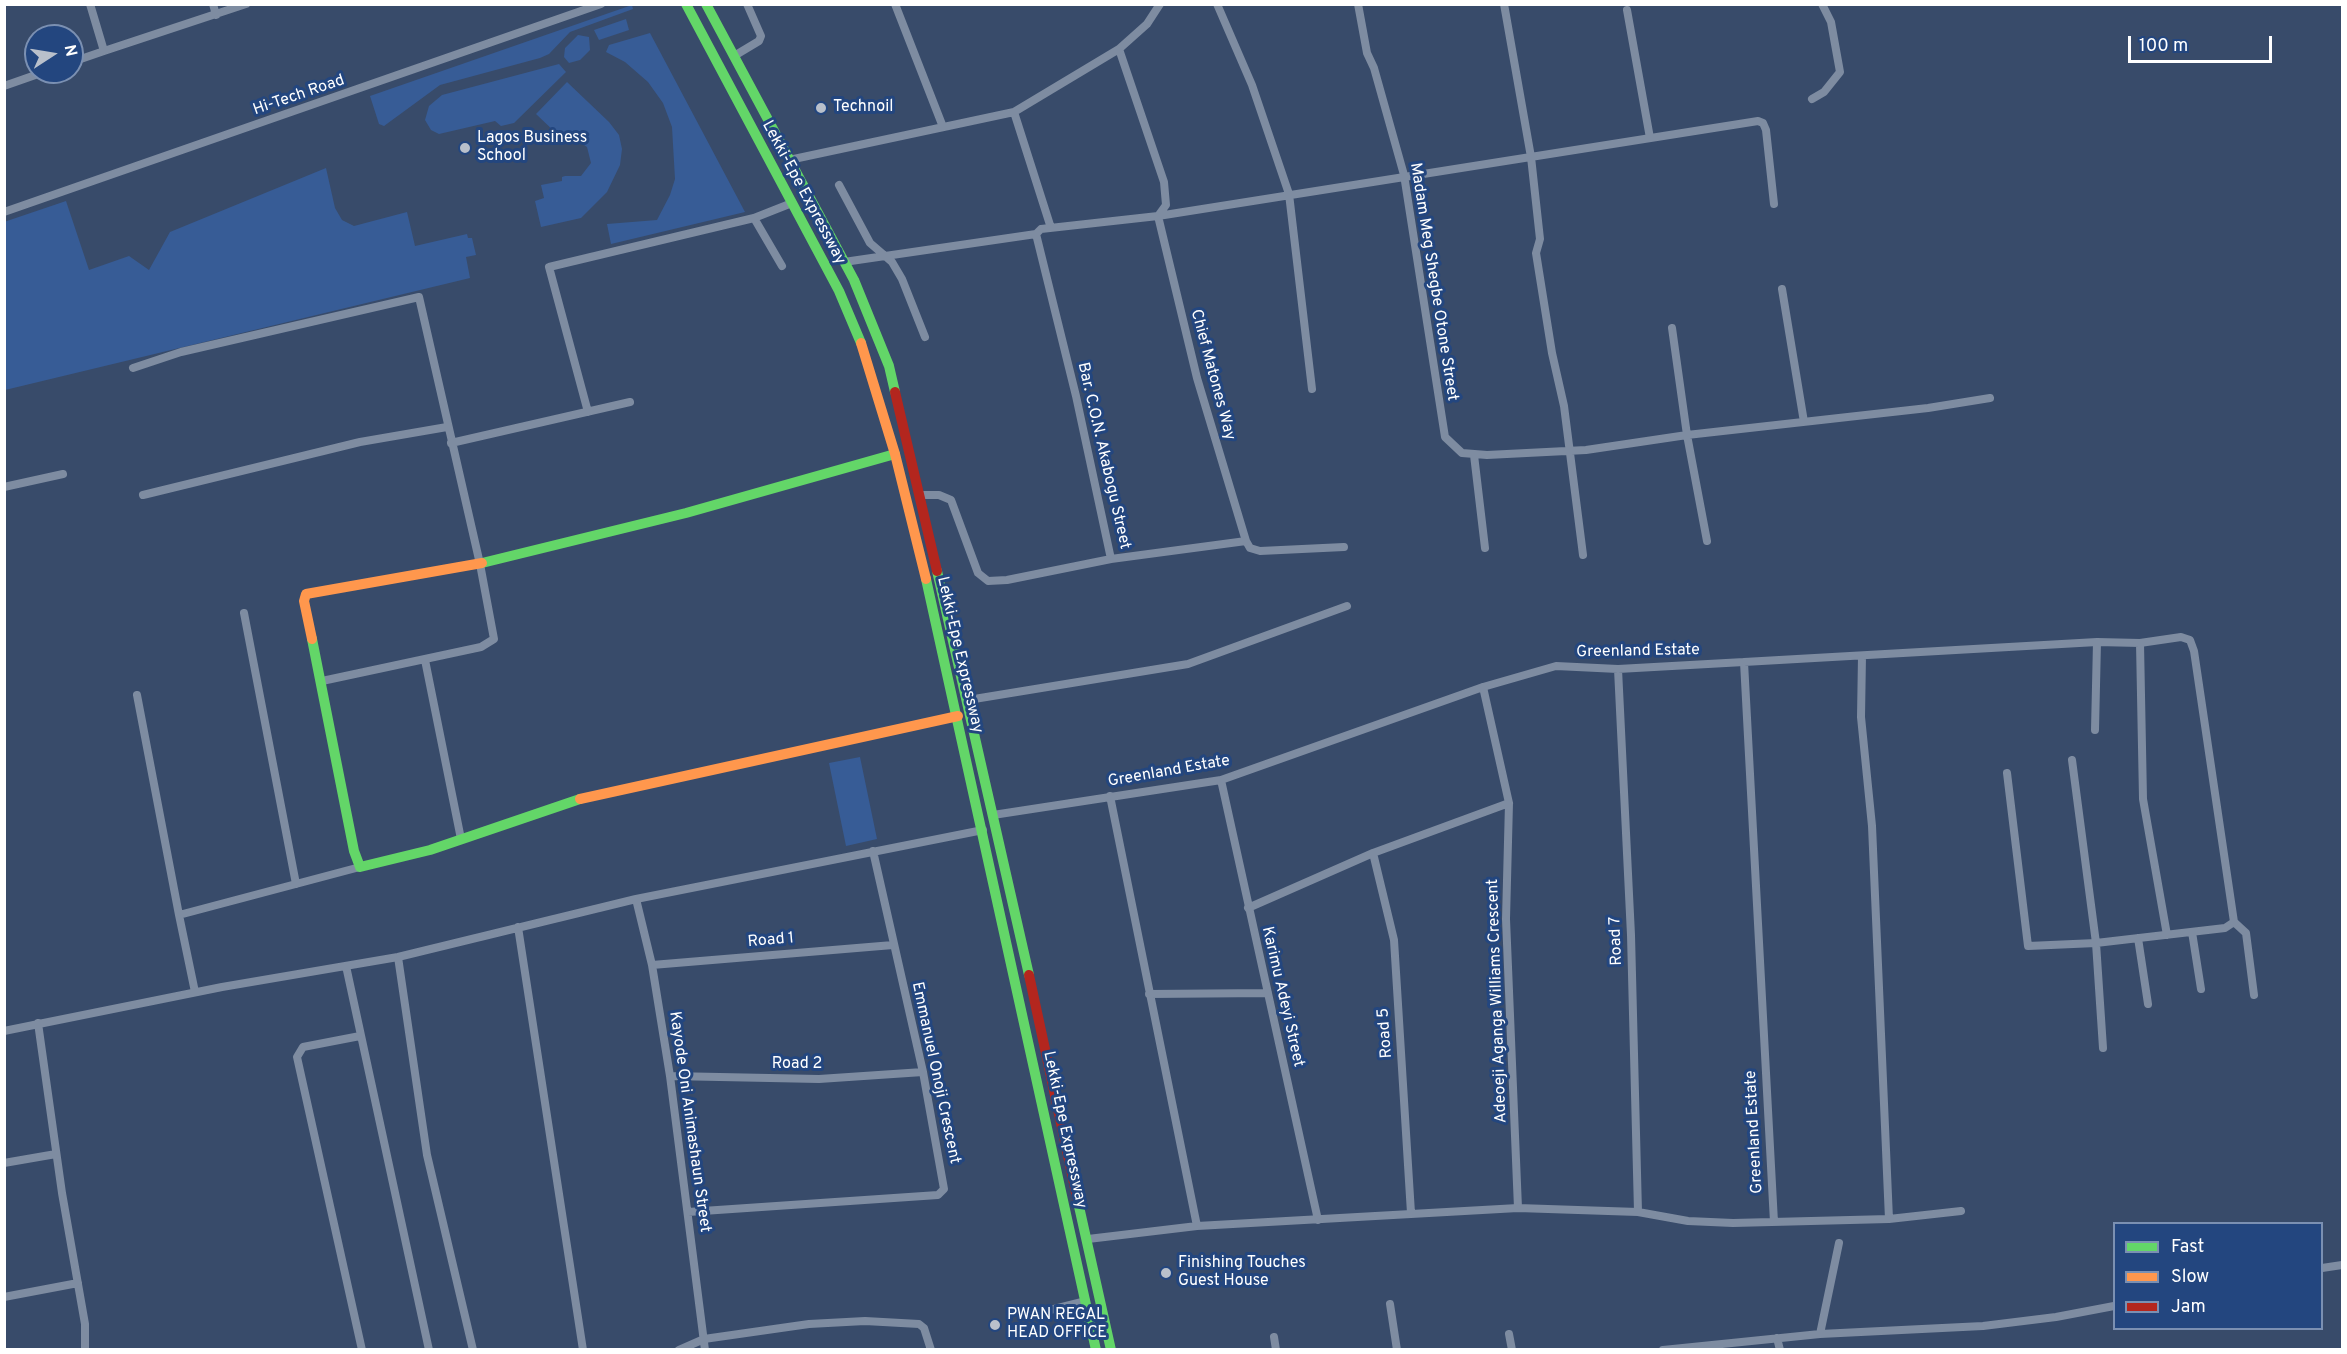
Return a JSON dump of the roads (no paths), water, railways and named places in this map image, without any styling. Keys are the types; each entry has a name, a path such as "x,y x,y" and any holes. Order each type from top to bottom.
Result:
{"main road":[{"name":"Lekki-Epe Expressway","path":"686,4 855,324 895,454 958,716 1096,1350"},
{"name":"Lekki-Epe Expressway","path":"706,4 844,262 867,308 889,366 968,700 1111,1350"},
{"path":"895,454 686,513 480,564 306,594 304,601 322,681 345,809 360,867 461,839 565,802 958,716"},
{"path":"1011,958 1024,956"}],"street":[{"path":"90,4 104,51"},
{"path":"213,4 216,15"},
{"path":"84,58 246,4"},
{"name":"Hi-Tech Road","path":"4,212 601,4"},
{"path":"734,56 759,42 761,36 747,4"},
{"path":"895,4 943,127"},
{"path":"789,160 1014,112 1119,49 1147,24 1160,4"},
{"path":"1217,4 1252,85 1289,194 1312,389"},
{"name":"Madam Meg Shegbe Otone Street","path":"1358,4 1367,53 1374,68 1404,175 1445,437 1462,453 1474,455"},
{"path":"1504,4 1531,157 1540,239 1536,253 1570,450 1583,555"},
{"path":"1812,99 1824,92 1840,72 1831,22 1822,4"},
{"path":"1627,10 1650,138"},
{"path":"1119,49 1167,195 1166,205 1158,216"},
{"path":"4,86 24,79"},
{"path":"1014,112 1051,228"},
{"path":"844,262 1036,234 1041,229 1158,216 1742,122 1763,123 1773,204"},
{"path":"839,186 870,243 886,256 902,279 925,337"},
{"path":"588,412 549,267 754,218 792,203"},
{"name":"Chief Matones Way","path":"1158,216 1197,378 1245,540"},
{"path":"754,218 782,266"},
{"name":"Bar. C.O.N. Akabogu Street","path":"1036,234 1076,396 1111,559 1245,540"},
{"path":"1782,290 1804,422"},
{"path":"133,368 181,352 419,297 480,564 494,639 481,647 322,681"},
{"path":"1672,328 1687,435 1707,541"},
{"path":"1485,548 1474,455 1570,450 1928,408 1990,398"},
{"path":"451,443 630,402"},
{"path":"143,495 360,442 447,427"},
{"path":"4,487 63,474"},
{"path":"921,495 939,495 951,500 978,573 988,581 1007,580 1111,559"},
{"path":"1245,540 1251,548 1260,551 1344,547"},
{"path":"968,700 1188,664 1347,606"},
{"path":"244,613 296,884"},
{"path":"1744,662 2097,642 2140,643 2181,637 2190,640 2194,651 2234,922 2246,933 2254,995"},
{"path":"2095,730 2097,642"},
{"path":"2140,643 2143,799 2167,935"},
{"path":"1862,656 1861,717 1872,826 1889,1219"},
{"path":"425,660 461,839"},
{"name":"Greenland Estate","path":"993,815 1221,780 1483,687 1556,666 1618,669 1744,662 1773,1222"},
{"name":"Road 7","path":"1618,669 1631,935 1638,1212"},
{"name":"Adeoeji Aganga Williams Crescent","path":"1483,687 1509,803 1506,919 1518,1208"},
{"path":"137,695 195,992"},
{"path":"2072,759 2096,943 2103,1048"},
{"path":"2007,773 2028,946 2096,943 2167,935 2225,928 2234,922"},
{"name":"Karimu Adeyi Street","path":"1221,780 1318,1220"},
{"path":"1110,796 1197,1226"},
{"path":"1248,908 1373,853 1509,803"},
{"path":"4,1031 195,992 398,957 636,899 873,850 983,830"},
{"name":"Emmanuel Onoji Crescent","path":"688,1212 938,1195 944,1184 923,1072 873,850"},
{"name":"Road 5","path":"1373,853 1394,940 1411,1213"},
{"path":"179,915 360,867"},
{"name":"Kayode Oni Animashaun Street","path":"636,899 652,965 670,1076 705,1350"},
{"path":"518,927 583,1350"},
{"path":"2192,932 2200,989"},
{"path":"2138,938 2148,1004"},
{"name":"Road 1","path":"652,965 893,945"},
{"path":"398,957 427,1155 473,1350"},
{"path":"346,966 429,1350"},
{"path":"1149,994 1268,993"},
{"path":"38,1023 56,1154 85,1324 85,1350"},
{"path":"360,1036 303,1047 297,1057 362,1350"},
{"name":"Road 2","path":"670,1076 819,1079 923,1072"},
{"path":"4,1163 56,1154"},
{"path":"1088,1239 1197,1226 1518,1208 1638,1212 1688,1221 1773,1222 1889,1219 1961,1211"},
{"path":"1820,1334 1839,1244"},
{"path":"2323,1268 2343,1265"},
{"path":"4,1297 78,1283"},
{"path":"1046,1311 1086,1301"},
{"path":"1390,1304 1397,1350"},
{"path":"1663,1350 1820,1334 1983,1326 2056,1317 2113,1306"},
{"path":"679,1350 704,1339 809,1324 900,1322 924,1328 931,1350"},
{"path":"1509,1334 1512,1350"},
{"path":"1274,1336 1276,1350"},
{"path":"1777,1338 1780,1350"}],"place":[{"name":"Technoil","path":"821,108"},
{"name":"Lagos Business School","path":"465,148"},
{"name":"Finishing Touches Guest House","path":"1166,1273"},
{"name":"PWAN REGAL HEAD OFFICE","path":"995,1325"}]}
